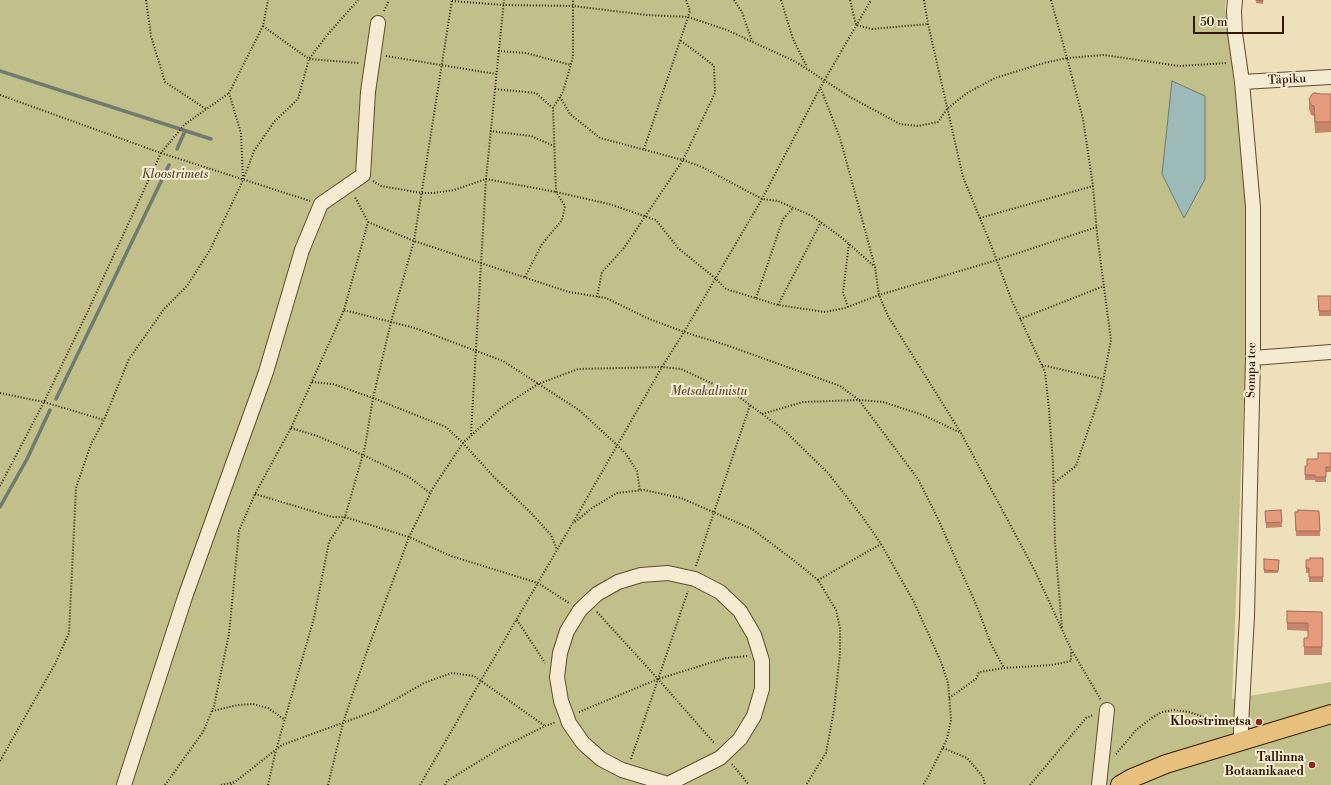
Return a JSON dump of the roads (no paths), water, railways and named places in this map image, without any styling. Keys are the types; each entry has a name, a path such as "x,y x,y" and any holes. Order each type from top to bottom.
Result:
{"main road":[{"path":"1120,785 1132,778 1236,733 1331,714"}],"street":[{"name":"Sompa tee","path":"1235,0 1234,11 1253,207 1253,358 1247,616 1241,725 1236,733"},
{"path":"124,785 185,596 266,372 302,250 320,204 363,175 368,92 378,23"},
{"name":"Täpiku","path":"1242,82 1331,77"},
{"path":"1253,358 1331,352"},
{"path":"668,573 692,578 720,592 740,611 754,634 762,661 762,689 754,716 740,739 720,758 668,785 627,772 600,759 583,743 569,723 560,701 557,677 560,653 567,631 584,607 597,594 618,582 641,574 668,573"},
{"path":"1099,785 1107,710"}],"water":[{"path":"1172,81 1205,96 1205,179 1184,218 1162,174"}],"waterway":[{"path":"0,71 211,139"},
{"path":"177,149 185,131"},
{"path":"56,399 169,165"},
{"path":"0,507 27,459 50,410"}],"place":[{"name":"Kloostrimetsa","path":"1259,722"},
{"name":"Tallinna Botaanikaaed","path":"1312,765"}],"park label":[{"name":"Kloostrimets","path":"175,175"},
{"name":"Metsakalmistu","path":"709,392"}]}
